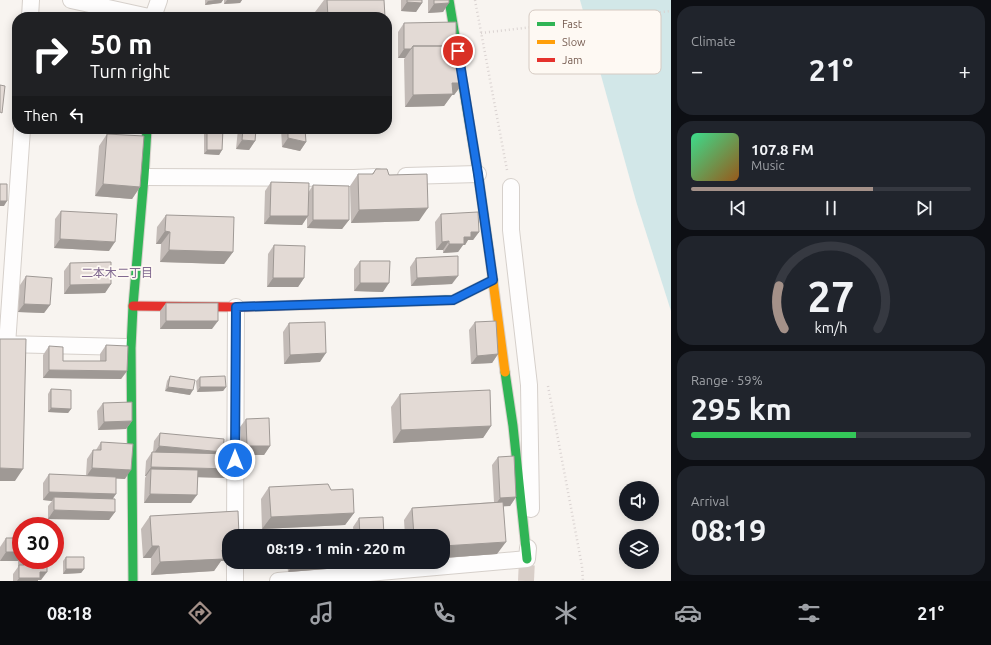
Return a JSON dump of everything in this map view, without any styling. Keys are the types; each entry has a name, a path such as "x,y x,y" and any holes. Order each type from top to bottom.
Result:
{"street":[{"path":"30,12 31,0"},
{"path":"71,0 126,12"},
{"path":"155,12 159,0"},
{"path":"449,0 478,174 514,426 527,559"},
{"path":"22,134 4,344 131,348"},
{"path":"133,581 131,348 147,134"},
{"path":"144,177 354,178 478,174"},
{"path":"510,187 511,230 529,386 531,510 527,559"},
{"path":"133,306 236,307 453,300 493,280"},
{"path":"235,529 236,307"},
{"path":"278,581 527,559"},
{"path":"235,569 235,581"}],"path":[{"path":"661,12 671,11"},
{"path":"481,33 529,27"},
{"path":"582,566 583,581"}],"shaded area":[{"path":"580,0 671,0 671,311 636,201 601,74 661,74 661,10 583,10"}],"building":[{"path":"327,0 384,0 385,12 328,12"},
{"path":"407,0 422,0 422,3 407,2"},
{"path":"434,0 449,0 449,3 434,4"},
{"path":"456,22 456,46 413,46 411,49 404,49 404,23"},
{"path":"413,46 463,46 463,83 452,83 453,94 413,95"},
{"path":"0,85 5,86 2,113 0,112"},
{"path":"107,134 144,136 140,187 103,184"},
{"path":"207,134 223,134 222,150 207,150"},
{"path":"243,134 256,134 255,141 242,140"},
{"path":"288,134 305,134 306,142 288,138"},
{"path":"376,169 387,169 389,175 427,174 428,208 359,210 358,174 373,174"},
{"path":"271,182 309,183 308,216 270,216"},
{"path":"0,184 7,184 7,201 0,201"},
{"path":"313,185 349,186 349,220 313,220"},
{"path":"61,211 117,214 115,242 60,239"},
{"path":"478,212 479,232 471,232 471,237 464,237 464,244 449,244 449,241 442,242 441,214"},
{"path":"166,215 234,217 233,252 169,250 170,232 165,231"},
{"path":"274,245 305,246 304,278 273,278"},
{"path":"458,256 458,276 417,278 416,258"},
{"path":"360,261 390,261 389,283 360,283"},
{"path":"111,262 111,284 70,285 70,263"},
{"path":"26,276 52,278 50,305 24,304"},
{"path":"166,303 218,303 218,321 166,321"},
{"path":"496,321 498,354 477,356 475,322"},
{"path":"325,322 326,353 290,355 289,323"},
{"path":"0,339 26,339 23,469 0,468"},
{"path":"106,345 128,346 127,371 49,370 49,346 63,347 63,361 106,361"},
{"path":"170,376 195,380 193,390 168,387"},
{"path":"225,376 226,387 200,387 200,377"},
{"path":"51,389 71,390 71,409 51,408"},
{"path":"490,390 491,426 401,430 400,394"},
{"path":"132,402 132,421 104,422 103,403"},
{"path":"269,418 270,446 247,446 246,419"},
{"path":"160,433 224,439 223,452 159,446"},
{"path":"101,442 133,444 131,470 92,468 93,450 101,450"},
{"path":"152,452 233,454 233,469 151,467"},
{"path":"514,456 516,497 500,498 498,457"},
{"path":"151,469 198,470 197,495 150,494"},
{"path":"49,474 116,477 116,494 49,492"},
{"path":"328,484 331,490 353,489 354,513 271,517 269,487"},
{"path":"54,497 115,499 115,512 54,510"},
{"path":"503,502 506,542 450,546 450,529 414,529 412,508"},
{"path":"238,511 239,529 222,529 222,559 160,562 159,546 152,546 150,516"},
{"path":"383,517 384,529 360,529 359,518"},
{"path":"6,538 12,538 12,552 6,552"},
{"path":"66,557 84,557 84,569 66,569"},
{"path":"19,569 47,569 47,572 40,572 40,578 19,578"}],"tunnel":[{"path":"526,581 527,559"}],"traffic: fast":[{"path":"449,0 478,174 489,251"},
{"path":"133,581 131,348 147,134"},
{"path":"333,304 453,300 493,280"},
{"path":"505,372 513,426 527,559"}],"traffic: slow":[{"path":"489,251 505,372"}],"traffic: jam":[{"path":"133,306 236,307 333,304"}],"district":[{"name":"二本木二丁目","path":"117,273"}],"route":[{"path":"235,460 236,307 453,300 493,280 458,51"}]}
